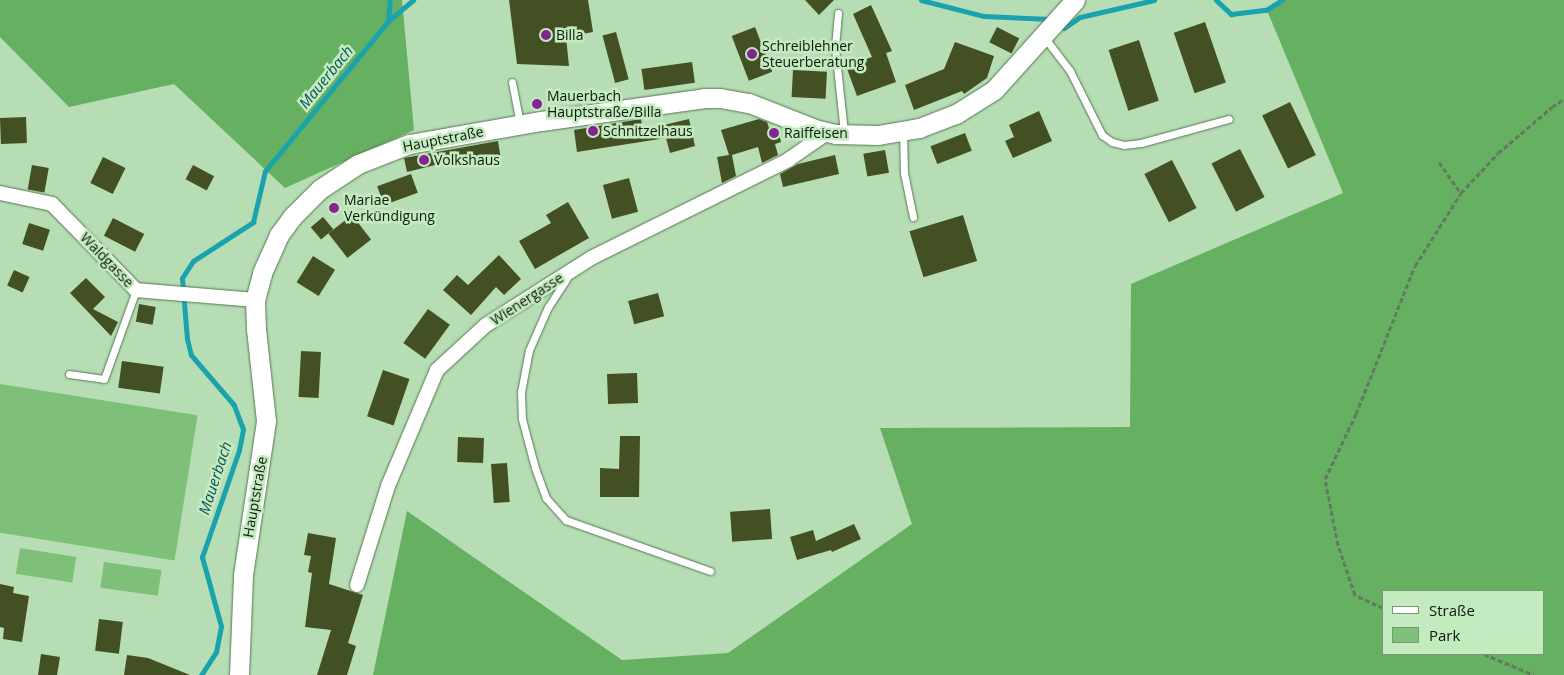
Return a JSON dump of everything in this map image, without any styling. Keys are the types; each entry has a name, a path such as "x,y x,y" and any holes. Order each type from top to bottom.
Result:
{"main road":[{"name":"Hauptstraße","path":"239,675 243,575 266,421 256,329 255,300 266,262 286,226 311,197 338,176 386,151 410,144 520,125 688,100 720,98 766,108 836,134 878,135 903,132 930,125 975,104 1007,78 1075,0"}],"street":[{"name":"Wienergasse","path":"357,585 388,486 438,370 486,325 591,258 788,160 836,134"},
{"name":"Waldgasse","path":"0,193 52,204 136,290 255,300"}],"lane":[{"path":"836,134 834,48 838,13"},
{"path":"1043,36 1070,71 1102,135 1112,142 1124,145 1142,143 1175,136 1229,119"},
{"path":"512,82 520,125"},
{"path":"903,132 904,174 913,217"},
{"path":"571,271 548,306 529,350 521,392 522,419 535,468 546,498 566,520 710,571"},
{"path":"69,374 104,379 136,290"}],"path":[{"path":"1382,608 1355,595 1338,545 1325,479 1356,414 1414,266 1461,193 1498,154 1552,107 1564,99"},
{"path":"1439,162 1461,193"},
{"path":"1486,655 1534,675"}],"green space":[{"path":"0,0 402,0 414,130 285,188 174,84 69,107 0,37"},
{"path":"1283,0 1564,0 1564,675 373,675 407,511 622,660 728,653 912,524 880,428 1130,427 1131,284 1343,193 1266,8"},
{"path":"0,384 198,415 175,560 0,533"},
{"path":"20,548 76,557 72,583 16,574"},
{"path":"104,562 161,570 158,596 100,588"}],"building":[{"name":"Billa","path":"509,0 588,0 593,32 566,37 569,66 517,64"},
{"path":"805,0 834,0 819,15"},
{"path":"871,5 892,51 886,53 896,82 857,96 846,66 872,57 853,14"},
{"path":"1205,22 1226,83 1195,93 1174,33"},
{"name":"Schreiblehner Steuerberatung","path":"755,27 772,72 749,81 732,36"},
{"path":"997,27 1019,38 1012,53 989,42"},
{"path":"616,32 629,79 615,83 602,36"},
{"path":"1139,40 1159,101 1128,111 1109,50"},
{"path":"955,42 994,56 987,78 964,94 962,91 914,110 905,85 944,69"},
{"path":"692,62 695,83 644,90 641,69"},
{"path":"793,70 827,72 826,99 792,97"},
{"path":"1290,102 1316,155 1288,169 1262,116"},
{"path":"1039,111 1052,141 1013,158 1005,141 1014,137 1009,125"},
{"path":"26,117 27,143 1,144 0,118"},
{"path":"641,119 643,130 689,119 695,146 670,153 666,138 577,152 574,130"},
{"path":"759,119 767,122 770,131 777,128 781,142 775,144 778,155 762,163 758,147 732,155 736,176 722,183 717,157 729,155 721,130"},
{"path":"965,133 972,151 937,164 930,146"},
{"path":"498,141 501,160 464,166 463,158 407,172 404,158"},
{"path":"1240,149 1265,197 1236,212 1211,164"},
{"path":"885,150 889,173 867,176 863,154"},
{"path":"835,155 839,174 783,187 780,174 798,164"},
{"path":"103,157 125,168 113,194 90,183"},
{"path":"1172,160 1197,208 1169,222 1144,174"},
{"path":"32,165 49,168 44,193 28,190"},
{"path":"193,165 214,176 207,190 185,179"},
{"path":"411,174 418,193 384,205 377,186"},
{"path":"629,178 638,212 612,219 603,185"},
{"path":"568,202 589,238 535,269 519,241 551,223 546,215"},
{"path":"352,215 371,239 347,258 328,233"},
{"path":"963,215 977,261 923,277 909,231"},
{"path":"323,217 333,229 321,240 311,227"},
{"path":"113,218 144,234 135,252 104,236"},
{"path":"29,223 50,230 43,251 22,244"},
{"path":"499,255 521,279 504,295 496,287 471,315 443,290 457,275 468,285"},
{"path":"313,256 335,270 319,296 297,282"},
{"path":"14,270 30,277 23,292 7,286"},
{"path":"86,278 105,297 93,309 118,322 111,336 70,293"},
{"path":"658,293 664,316 634,324 628,301"},
{"path":"139,304 156,307 153,325 136,322"},
{"path":"428,309 450,325 425,359 403,343"},
{"path":"301,351 321,352 319,398 299,397"},
{"path":"122,361 164,367 160,394 118,388"},
{"path":"383,370 409,379 394,425 367,416"},
{"path":"637,373 638,403 608,404 607,374"},
{"path":"620,436 640,436 639,497 600,497 600,468 619,469"},
{"path":"458,437 484,438 483,463 457,462"},
{"path":"507,463 510,502 494,503 491,464"},
{"path":"770,509 772,539 732,542 730,512"},
{"path":"854,524 861,539 832,552 831,550 797,560 790,537 813,530 816,541"},
{"path":"308,533 336,538 329,584 363,595 348,643 356,646 347,675 317,675 331,630 305,627 312,573 308,572 311,556 304,555"},
{"path":"0,584 14,587 13,593 29,596 22,642 3,639 4,628 0,627"},
{"path":"99,619 123,622 119,654 95,651"},
{"path":"41,654 60,657 57,675 38,675"},
{"path":"127,655 148,658 190,675 124,675"}],"waterway":[{"path":"388,21 390,0"},
{"name":"Mauerbach","path":"201,675 216,652 221,626 202,557 239,450 243,429 234,405 191,355 187,339 182,278 193,261 253,222 265,171 388,21 413,0"},
{"name":"Mauerbach","path":"921,0 984,16 1051,19"},
{"name":"Mauerbach","path":"1058,24 1064,28 1080,17 1154,0"},
{"name":"Mauerbach","path":"1216,0 1231,14 1266,10 1282,0"}],"place":[{"name":"Billa","path":"546,35"},
{"name":"Schreiblehner Steuerberatung","path":"752,54"},
{"name":"Mauerbach Hauptstraße/Billa","path":"537,104"},
{"name":"Schnitzelhaus","path":"593,131"},
{"name":"Raiffeisen","path":"774,133"},
{"name":"Volkshaus","path":"424,160"},
{"name":"Mariae Verkündigung","path":"334,208"}]}
